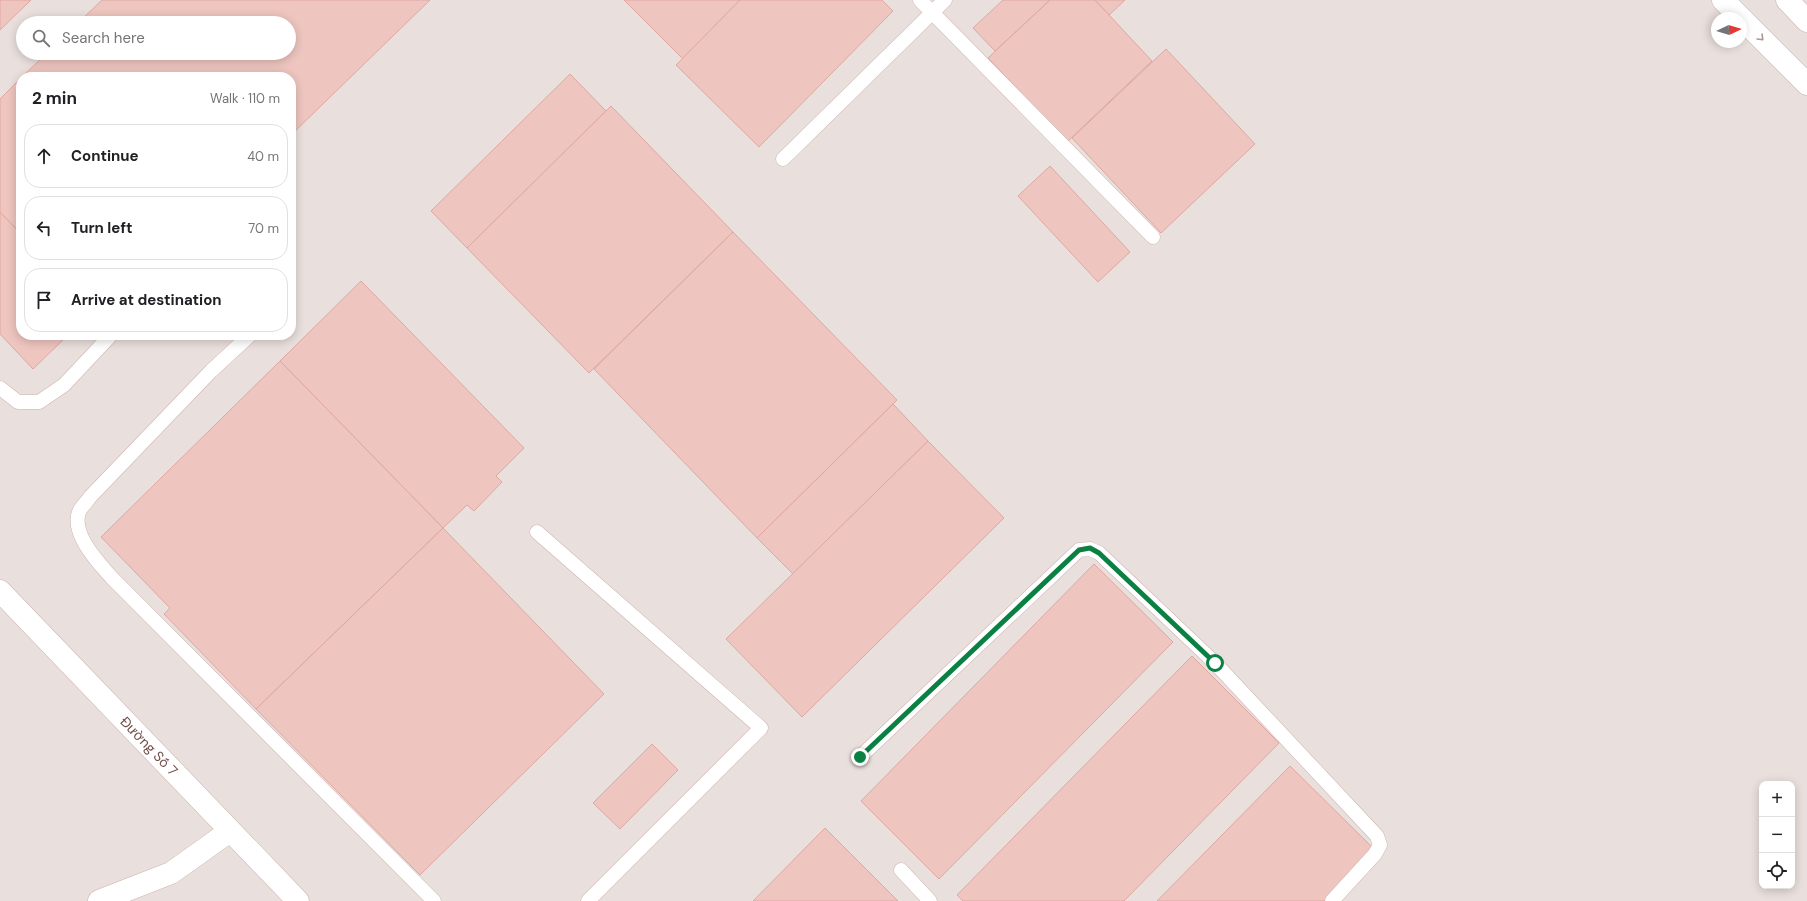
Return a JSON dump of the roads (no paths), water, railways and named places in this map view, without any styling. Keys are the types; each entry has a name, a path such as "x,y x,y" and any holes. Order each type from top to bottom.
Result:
{"street":[{"path":"1723,0 1807,84"},
{"path":"1786,0 1807,21"},
{"name":"Đường Số 7","path":"0,591 298,901"},
{"path":"99,901 171,874 230,831"}],"lane":[{"path":"920,0 1154,237"},
{"path":"783,159 945,0"},
{"path":"0,388 18,402 39,402 64,385 106,340"},
{"path":"245,340 211,371 90,497 79,512 78,528 90,554 111,577 434,901"},
{"path":"537,532 761,728 588,901"},
{"path":"860,757 1079,550 1090,548 1099,553 1215,663 1377,836 1380,845 1375,854 1332,901"},
{"path":"901,870 930,901"}]}
